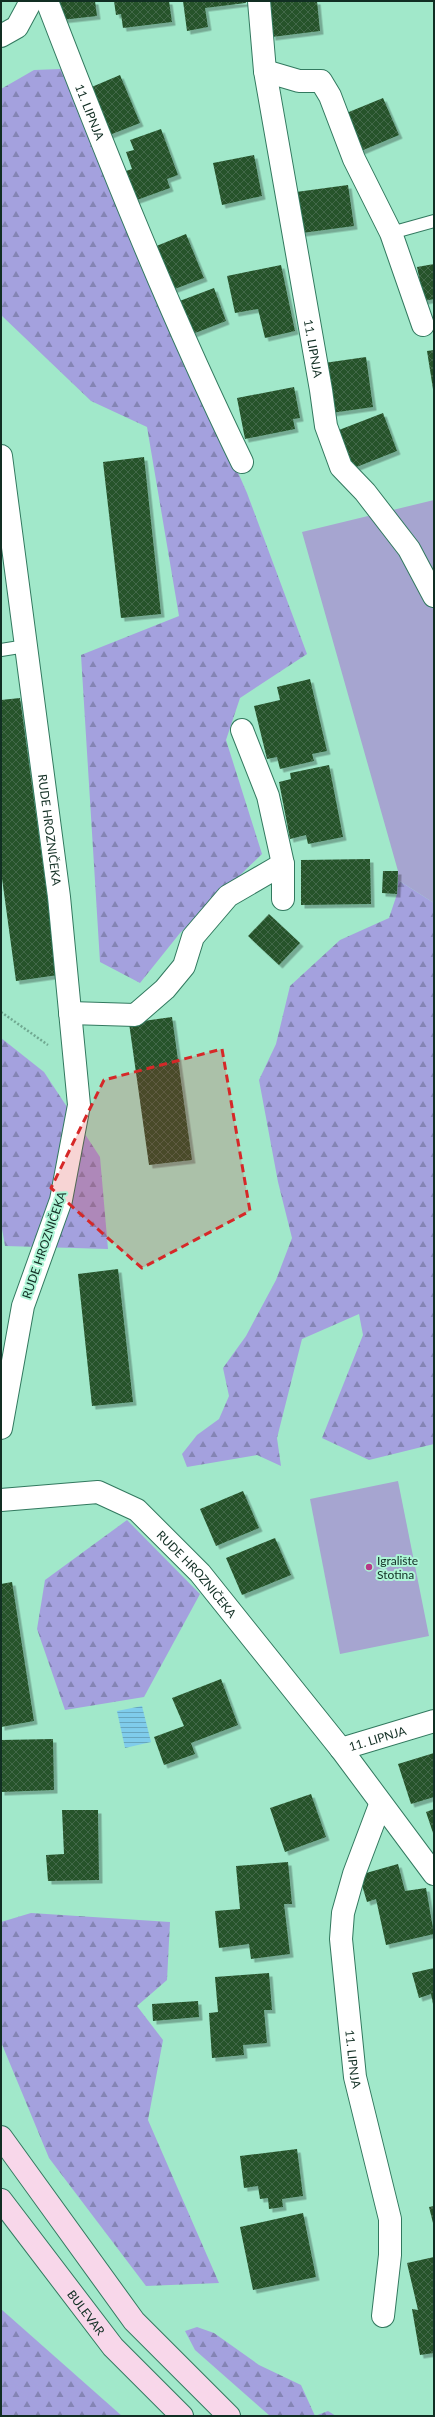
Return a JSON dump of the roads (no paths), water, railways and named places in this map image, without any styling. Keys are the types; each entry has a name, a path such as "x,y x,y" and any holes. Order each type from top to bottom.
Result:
{"main road":[{"path":"2,2137 134,2321 229,2416"},
{"name":"BULEVAR","path":"1,2200 113,2346 182,2416"}],"street":[{"path":"1,36 17,27 31,1"},
{"name":"11. LIPNJA","path":"47,1 144,242 214,405 242,462"},
{"name":"11. LIPNJA","path":"259,1 265,71 326,426 341,467 365,492 409,549 434,596"},
{"path":"265,71 299,81 321,81 330,96 354,159 390,234 423,325"},
{"name":"RUDE HROZNIČEKA","path":"1,456 59,897 79,1105 62,1200 23,1306 1,1428"},
{"path":"242,730 268,796 283,864 283,899"},
{"path":"70,1013 135,1015 165,989 184,966 193,937 228,896 283,864"},
{"name":"RUDE HROZNIČEKA","path":"1,1500 98,1492 137,1510 200,1573 341,1749"},
{"name":"11. LIPNJA","path":"434,1721 341,1749 380,1805 434,1874"},
{"name":"11. LIPNJA","path":"380,1805 354,1874 344,1913 341,1939 355,2077 390,2219 390,2255 383,2316"}],"lane":[{"path":"390,234 434,221"},
{"path":"1,650 26,646"}],"place":[{"name":"Igralište Stotina","path":"369,1567"}]}
